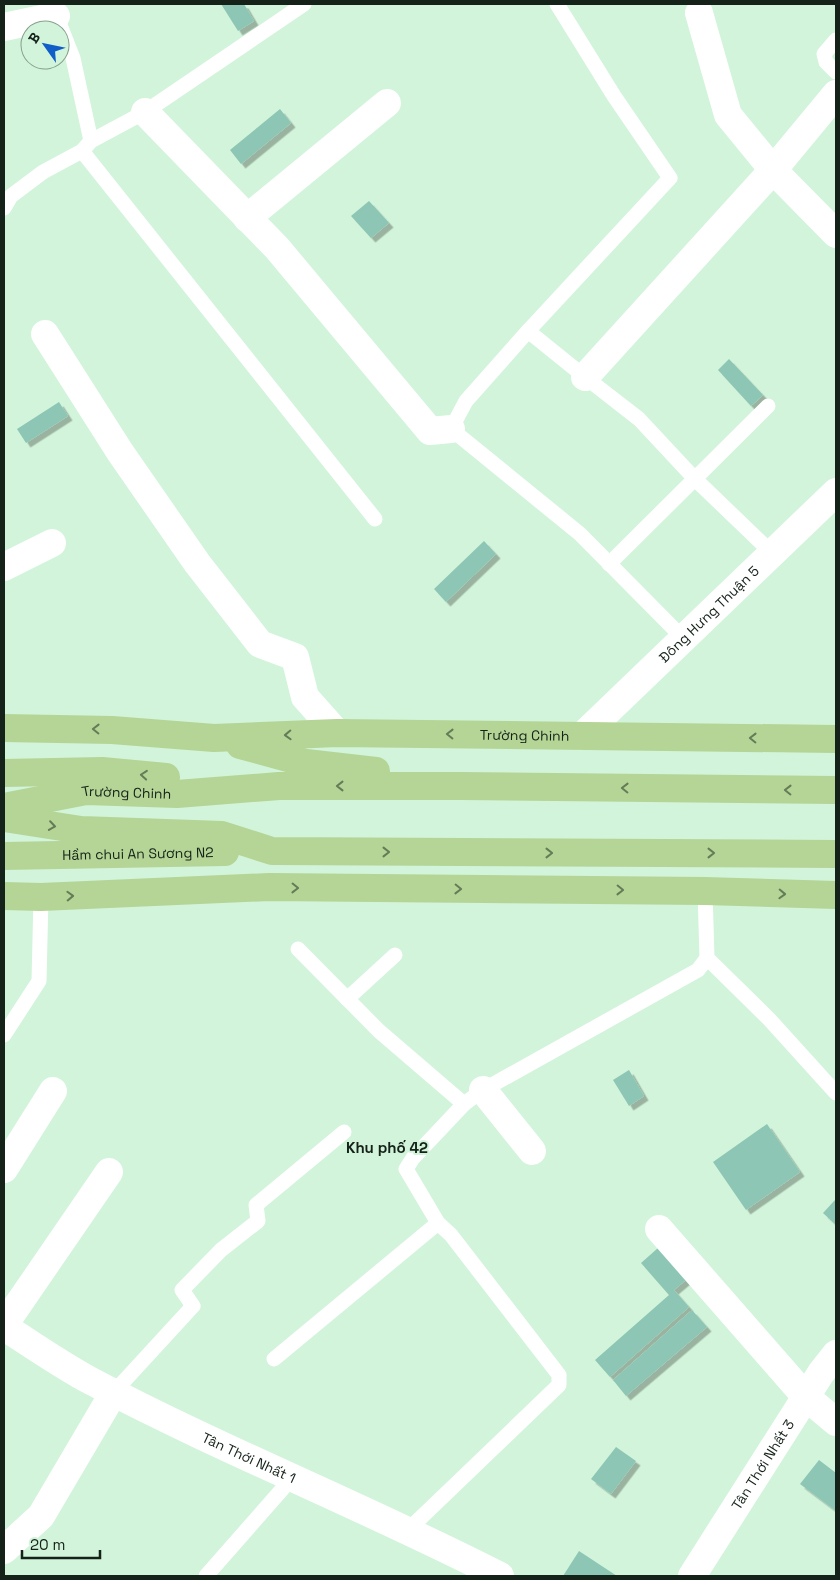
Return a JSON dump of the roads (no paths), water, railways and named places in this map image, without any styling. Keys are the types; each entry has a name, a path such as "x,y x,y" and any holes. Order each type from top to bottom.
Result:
{"main road":[{"name":"Trường Chinh","path":"4,728 112,730 214,738 338,732 836,739"},
{"name":"Trường Chinh","path":"214,738 306,762 383,772 460,786"},
{"path":"4,773 102,771 279,786"},
{"name":"Trường Chinh","path":"4,807 86,791 177,794 279,786 836,790"},
{"path":"4,818 81,830 222,835 272,851 836,854"},
{"name":"Hầm chui An Sương N2","path":"4,856 272,851"},
{"path":"229,889 296,864 348,852"},
{"path":"4,896 41,897 269,887 705,891 836,896"}],"street":[{"path":"4,27 54,10"},
{"path":"699,13 728,115 773,170 836,234"},
{"path":"585,377 773,170 836,94"},
{"path":"247,218 387,103"},
{"path":"145,112 277,248 430,431 451,429"},
{"path":"45,334 120,452 197,563 260,644 295,657 305,697 338,732"},
{"name":"Đông Hưng Thuận 5","path":"582,736 836,492"},
{"path":"4,566 52,543"},
{"path":"4,1169 53,1092"},
{"path":"473,1097 532,1152"},
{"path":"4,1326 109,1172"},
{"path":"659,1229 806,1397 836,1422"},
{"name":"Tân Thới Nhất 1","path":"4,1326 90,1380 500,1576"},
{"name":"Tân Thới Nhất 3","path":"692,1576 821,1373 836,1354"},
{"path":"4,1550 41,1516 114,1392"}],"lane":[{"path":"4,208 11,196 43,172 145,112 304,4"},
{"path":"557,4 614,96 670,178 528,330 466,401 451,429 580,534 683,638"},
{"path":"54,10 73,58 86,146 375,519"},
{"path":"836,40 824,54 826,62 836,72"},
{"path":"528,330 640,419 695,479 772,553"},
{"path":"610,564 768,406"},
{"path":"407,1531 558,1385 559,1376 451,1235 438,1222 406,1169 413,1158 473,1097 698,970 707,958 705,891"},
{"path":"4,1035 39,981 41,897"},
{"path":"298,949 380,1031 473,1097"},
{"path":"347,999 395,954"},
{"path":"707,958 769,1019 836,1093"},
{"path":"114,1392 193,1306 182,1290 221,1250 258,1221 256,1206 344,1132"},
{"path":"274,1359 438,1222"},
{"path":"206,1576 292,1478"}],"district":[{"name":"Khu phố 42","path":"387,1148"}]}
